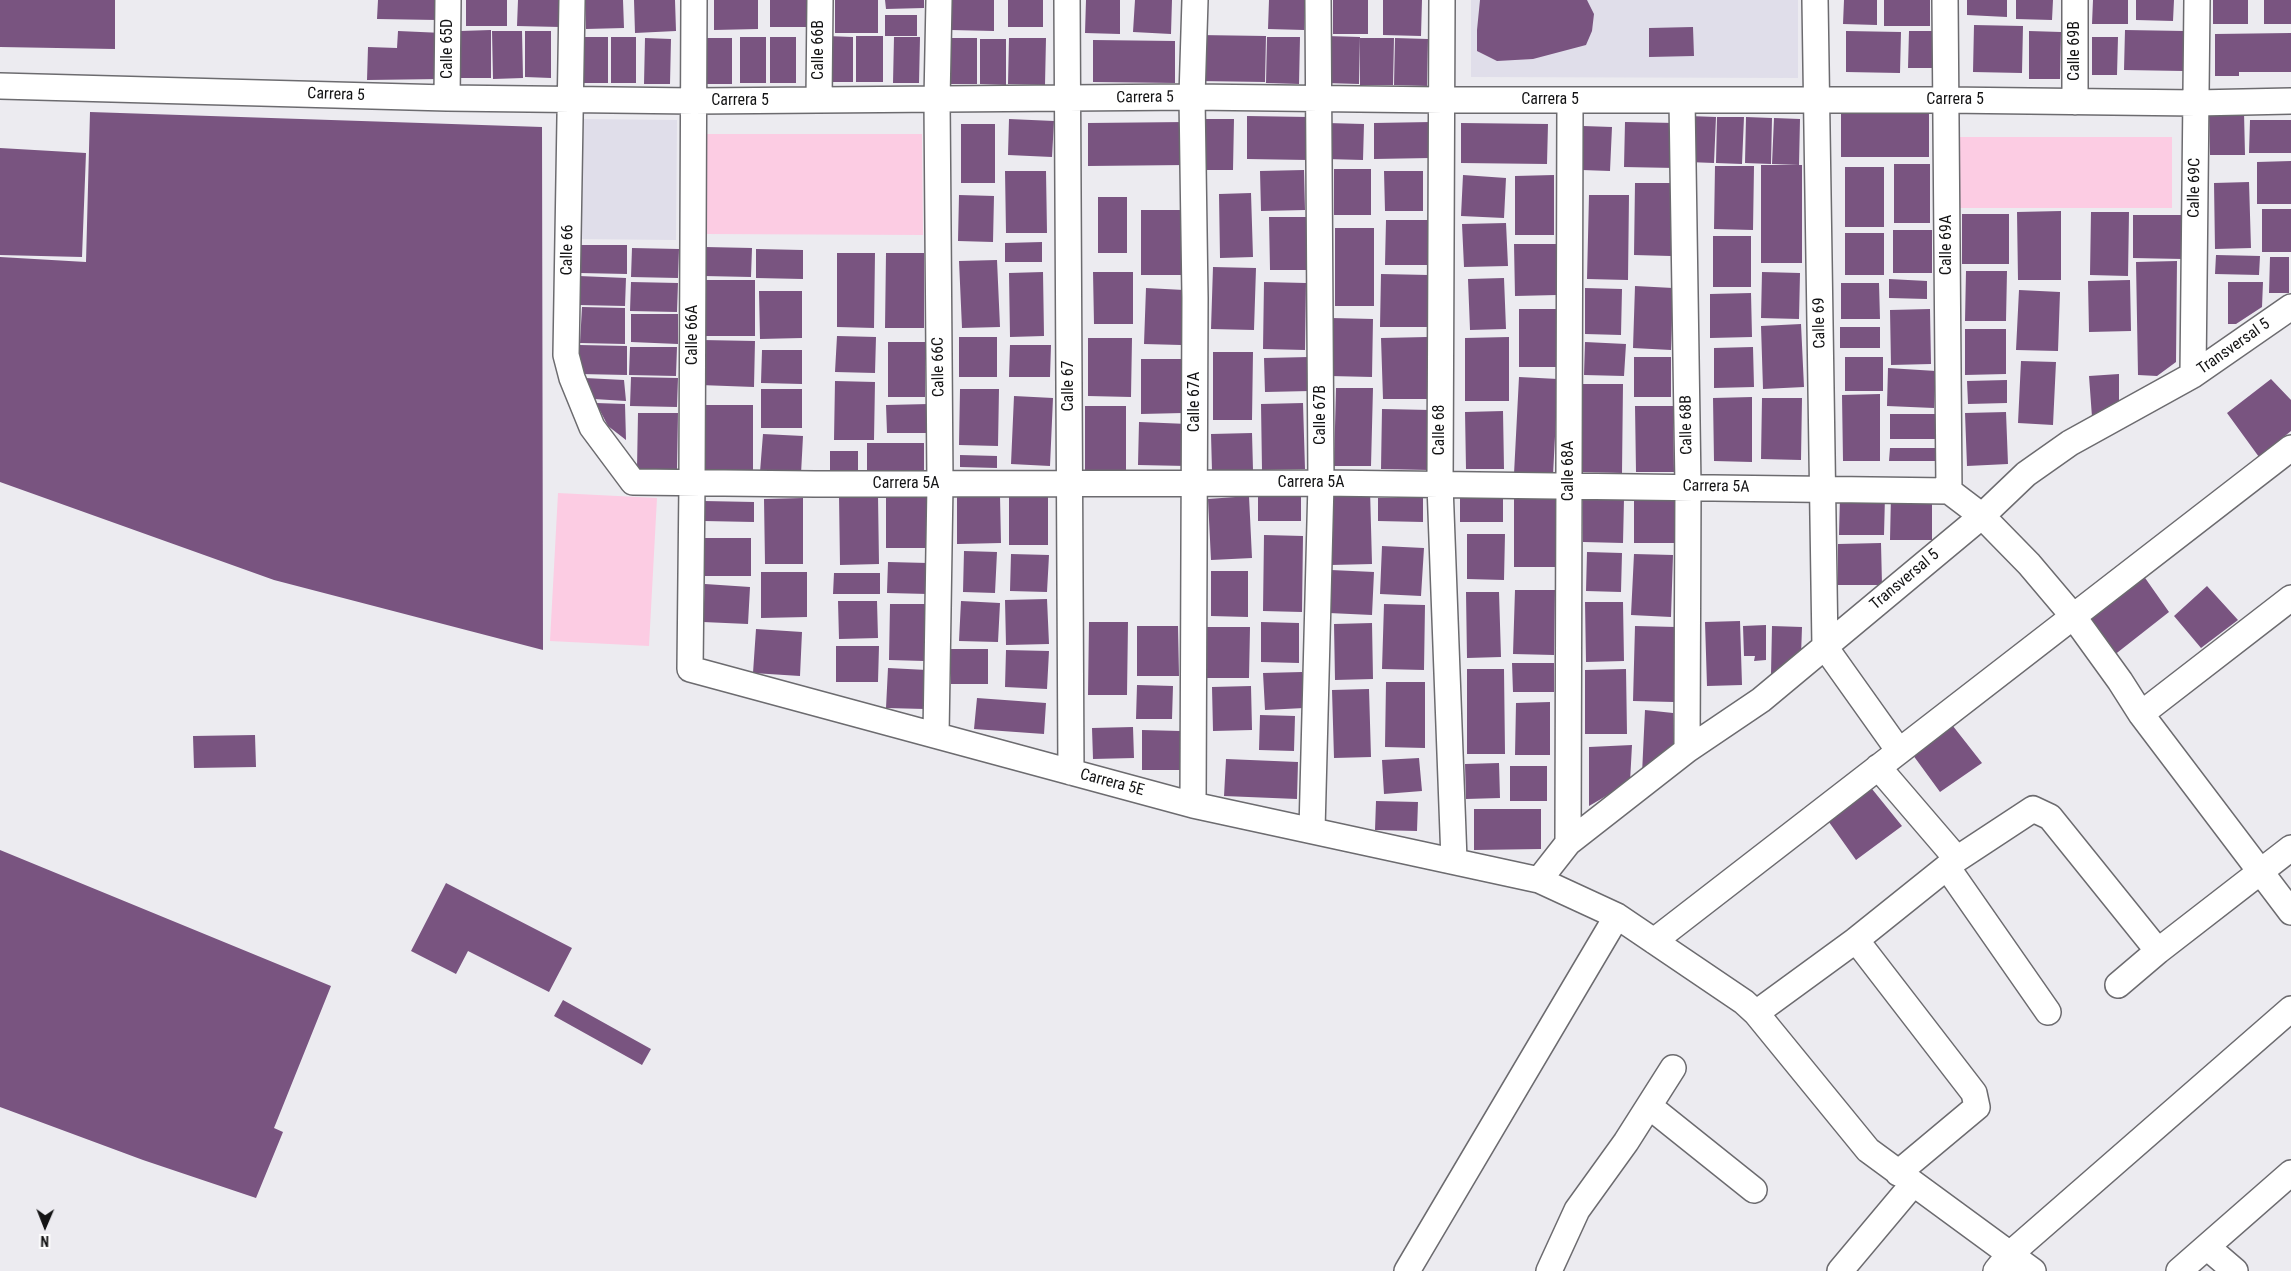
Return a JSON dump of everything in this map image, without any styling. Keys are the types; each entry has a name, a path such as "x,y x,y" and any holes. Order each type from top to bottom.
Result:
{"street":[{"name":"Calle 65D","path":"448,0 448,98"},
{"name":"Calle 66","path":"572,0 566,355 572,378 592,427 633,482"},
{"name":"Calle 66A","path":"690,669 694,0"},
{"name":"Calle 66B","path":"819,100 820,0"},
{"name":"Calle 66C","path":"936,735 940,484 937,100 939,0"},
{"name":"Calle 67","path":"1067,0 1072,772"},
{"name":"Calle 67A","path":"1193,805 1195,483 1192,97 1195,0"},
{"name":"Calle 67B","path":"1312,830 1321,483 1318,0"},
{"name":"Calle 68","path":"1442,0 1440,485 1454,860"},
{"name":"Calle 69","path":"1815,0 1825,647"},
{"name":"Calle 69A","path":"1945,0 1949,491"},
{"name":"Calle 69B","path":"2074,0 2075,102"},
{"name":"Calle 69C","path":"2193,375 2197,0"},
{"name":"Carrera 5","path":"0,86 448,98 694,101 1192,97 1443,100 1946,100 2196,103 2291,101"},
{"name":"Calle 68A","path":"1568,843 1570,100"},
{"name":"Calle 68B","path":"1682,100 1688,486 1687,750"},
{"name":"Transversal 5","path":"1539,880 1568,843 1687,750 1761,700 1982,516 2026,474 2070,443 2193,375 2291,307"},
{"path":"1654,941 2291,448"},
{"name":"Carrera 5A","path":"633,482 940,484 1321,483 1688,486 1949,491"},
{"path":"1949,491 1982,516 2029,564 2073,616 2120,681 2141,714 2291,912"},
{"path":"2141,714 2291,598"},
{"path":"1825,647 1899,751"},
{"name":"Carrera 5E","path":"690,669 1193,805 1454,860 1539,880 1617,916 1744,1002 1756,1013 1868,1150 1906,1179 2003,1263 2033,1271"},
{"path":"1878,767 1952,863 2048,1012"},
{"path":"1756,1013 1856,940 1952,863 2033,809 2050,817 2158,951"},
{"path":"2118,985 2158,951 2291,848"},
{"path":"1407,1271 1617,916"},
{"path":"1840,1271 1906,1179 1977,1107 1974,1093 1856,940"},
{"path":"2003,1263 2291,1009"},
{"path":"1549,1271 1577,1210 1626,1142 1673,1068"},
{"path":"1648,1106 1754,1190"},
{"path":"2179,1271 2291,1174"},
{"path":"2206,1247 2235,1271"}],"shaded area":[{"path":"1471,0 1798,0 1798,78 1471,77"},
{"path":"582,119 677,120 676,240 581,239"},
{"path":"706,134 922,134 923,235 705,234"},
{"path":"1959,137 2172,137 2172,208 1959,208"},
{"path":"558,493 657,498 649,646 550,641"}],"building":[{"path":"0,0 115,0 115,49 0,47"},
{"path":"378,0 437,0 437,20 377,19"},
{"path":"466,0 507,0 507,26 466,26"},
{"path":"518,0 561,0 560,27 517,26"},
{"path":"585,0 623,0 624,28 586,29"},
{"path":"634,0 675,0 676,31 635,33"},
{"path":"714,0 758,0 758,29 714,30"},
{"path":"770,0 813,0 813,27 770,27"},
{"path":"835,0 878,0 878,33 835,33"},
{"path":"885,0 924,0 924,8 886,9"},
{"path":"951,0 994,0 994,31 951,30"},
{"path":"1008,0 1043,0 1043,27 1008,27"},
{"path":"1086,0 1120,0 1120,34 1085,33"},
{"path":"1135,0 1172,0 1171,34 1133,32"},
{"path":"1269,0 1305,0 1304,30 1268,29"},
{"path":"1333,0 1368,0 1368,34 1333,34"},
{"path":"1383,0 1422,0 1421,36 1383,35"},
{"path":"1480,0 1587,0 1594,14 1592,31 1586,45 1533,59 1497,61 1477,51"},
{"path":"1844,0 1877,0 1877,25 1843,24"},
{"path":"1884,0 1930,0 1930,26 1884,26"},
{"path":"1967,0 2007,0 2007,17 1967,15"},
{"path":"2016,0 2053,0 2052,20 2016,19"},
{"path":"2093,0 2128,0 2128,24 2092,24"},
{"path":"2136,0 2174,0 2173,21 2136,20"},
{"path":"2213,0 2248,0 2248,24 2213,24"},
{"path":"2264,0 2291,0 2291,24 2264,24"},
{"path":"885,15 917,15 917,36 885,36"},
{"path":"1974,25 2023,26 2022,73 1973,72"},
{"path":"1693,27 1694,56 1649,57 1649,28"},
{"path":"491,30 491,78 461,78 461,31"},
{"path":"2125,30 2184,31 2184,71 2124,70"},
{"path":"398,31 443,33 441,79 367,80 368,47 397,48"},
{"path":"492,31 522,31 523,78 493,79"},
{"path":"525,31 551,31 551,78 525,77"},
{"path":"1846,31 1901,32 1900,73 1846,72"},
{"path":"1909,31 1935,31 1935,68 1908,68"},
{"path":"2029,31 2061,32 2060,79 2029,79"},
{"path":"2291,33 2291,72 2239,72 2239,76 2215,76 2215,34"},
{"path":"1199,35 1266,36 1265,82 1198,81"},
{"path":"827,36 853,37 853,82 827,82"},
{"path":"856,36 883,36 883,82 856,82"},
{"path":"1326,36 1360,37 1359,84 1325,83"},
{"path":"582,37 608,37 608,83 582,83"},
{"path":"611,37 636,37 636,83 611,83"},
{"path":"740,37 766,37 766,83 740,83"},
{"path":"770,37 796,37 796,83 770,83"},
{"path":"894,37 920,37 919,83 893,83"},
{"path":"1267,37 1300,37 1299,84 1266,83"},
{"path":"2092,37 2118,37 2117,75 2092,75"},
{"path":"645,38 671,39 670,84 644,84"},
{"path":"706,38 732,38 732,84 706,84"},
{"path":"951,38 977,38 977,84 951,84"},
{"path":"1009,38 1046,38 1045,85 1008,84"},
{"path":"1360,38 1394,38 1393,85 1360,85"},
{"path":"1395,38 1428,39 1427,86 1394,85"},
{"path":"980,39 1006,39 1006,85 980,84"},
{"path":"1093,40 1175,41 1175,83 1093,82"},
{"path":"1841,109 1929,109 1929,157 1841,157"},
{"path":"90,112 542,127 543,650 274,580 0,482 0,257 86,262"},
{"path":"2244,112 2245,155 2210,155 2209,113"},
{"path":"1247,116 1309,117 1308,160 1247,159"},
{"path":"1689,116 1716,117 1714,163 1688,162"},
{"path":"1717,117 1744,117 1742,164 1716,163"},
{"path":"1746,117 1772,118 1771,164 1745,163"},
{"path":"1774,118 1800,119 1799,165 1772,164"},
{"path":"1009,119 1054,121 1052,157 1008,155"},
{"path":"1206,119 1234,119 1233,170 1205,170"},
{"path":"2250,120 2291,120 2291,153 2249,153"},
{"path":"1186,122 1186,165 1088,166 1088,123"},
{"path":"1431,122 1431,158 1374,159 1374,123"},
{"path":"1625,122 1676,123 1675,168 1624,167"},
{"path":"1327,123 1364,124 1363,160 1326,159"},
{"path":"1461,123 1548,124 1547,164 1461,163"},
{"path":"961,124 995,124 995,183 961,183"},
{"path":"1583,126 1612,127 1610,171 1582,170"},
{"path":"0,148 86,153 82,257 0,255"},
{"path":"2291,161 2291,204 2257,204 2257,162"},
{"path":"1894,164 1930,164 1930,223 1894,223"},
{"path":"1761,165 1802,165 1802,263 1761,263"},
{"path":"1715,166 1754,166 1753,230 1714,229"},
{"path":"1845,167 1884,167 1884,227 1845,227"},
{"path":"1334,169 1371,169 1371,215 1334,215"},
{"path":"1304,170 1305,210 1261,211 1260,171"},
{"path":"1005,171 1046,171 1047,233 1006,233"},
{"path":"1384,171 1423,171 1423,211 1385,211"},
{"path":"1463,175 1506,178 1504,218 1461,216"},
{"path":"1554,175 1554,235 1515,235 1515,176"},
{"path":"2249,182 2251,248 2215,249 2214,183"},
{"path":"1635,183 1671,183 1671,256 1634,255"},
{"path":"1251,193 1253,257 1220,258 1219,194"},
{"path":"959,195 994,196 993,242 958,241"},
{"path":"1589,195 1629,195 1628,280 1587,279"},
{"path":"1098,197 1127,197 1127,253 1098,253"},
{"path":"2262,209 2291,209 2291,252 2262,252"},
{"path":"1141,210 1186,210 1185,275 1141,275"},
{"path":"2061,211 2061,280 2018,280 2017,212"},
{"path":"2091,212 2129,212 2128,276 2090,275"},
{"path":"1962,214 2009,214 2009,264 1962,264"},
{"path":"2133,215 2184,215 2183,259 2133,258"},
{"path":"1269,217 1307,217 1308,270 1270,270"},
{"path":"1386,220 1428,220 1428,265 1385,265"},
{"path":"1506,223 1508,266 1464,267 1462,224"},
{"path":"1335,228 1374,228 1374,306 1335,306"},
{"path":"1893,230 1932,230 1932,273 1893,273"},
{"path":"1845,233 1884,233 1884,275 1845,275"},
{"path":"1713,236 1751,236 1751,287 1713,287"},
{"path":"1042,242 1042,262 1005,262 1005,243"},
{"path":"1514,244 1556,244 1557,295 1515,296"},
{"path":"580,245 627,245 627,274 580,273"},
{"path":"705,247 752,248 751,277 704,276"},
{"path":"632,248 679,249 678,278 631,277"},
{"path":"756,249 803,250 803,279 756,278"},
{"path":"837,253 875,253 874,328 837,327"},
{"path":"886,253 924,253 924,328 885,328"},
{"path":"2216,255 2260,256 2259,275 2215,274"},
{"path":"2270,257 2289,257 2289,293 2269,293"},
{"path":"997,260 1000,327 962,328 959,261"},
{"path":"2177,261 2176,362 2157,376 2138,375 2136,262"},
{"path":"1213,267 1256,268 1254,330 1211,329"},
{"path":"1966,271 2007,271 2006,321 1965,321"},
{"path":"1043,272 1044,336 1010,337 1009,273"},
{"path":"1093,272 1133,272 1133,324 1094,324"},
{"path":"1762,272 1800,273 1799,319 1761,318"},
{"path":"1381,274 1428,275 1427,327 1380,327"},
{"path":"579,276 626,278 625,306 578,305"},
{"path":"1504,278 1506,329 1470,330 1468,279"},
{"path":"1889,279 1927,281 1927,299 1889,298"},
{"path":"702,280 755,280 755,336 702,336"},
{"path":"2130,280 2131,331 2089,332 2088,281"},
{"path":"631,282 678,283 677,312 630,311"},
{"path":"1264,282 1306,283 1305,350 1263,349"},
{"path":"2228,282 2263,282 2262,307 2236,324 2228,324"},
{"path":"1841,283 1879,283 1880,319 1841,319"},
{"path":"1635,286 1673,288 1671,350 1633,348"},
{"path":"1146,288 1184,290 1181,345 1144,344"},
{"path":"1585,288 1622,289 1621,335 1585,334"},
{"path":"2019,290 2060,292 2058,351 2016,350"},
{"path":"759,291 802,291 802,338 760,339"},
{"path":"1751,293 1752,337 1710,338 1710,294"},
{"path":"582,307 625,308 625,344 580,343"},
{"path":"1519,309 1559,309 1559,367 1519,367"},
{"path":"1930,309 1931,364 1891,365 1890,310"},
{"path":"631,314 678,314 678,344 631,342"},
{"path":"1331,318 1373,319 1372,377 1330,376"},
{"path":"1801,324 1804,387 1763,389 1761,326"},
{"path":"1840,327 1880,327 1880,348 1840,348"},
{"path":"1965,329 2006,329 2006,374 1965,375"},
{"path":"837,336 876,337 875,373 835,372"},
{"path":"959,337 997,337 997,377 959,377"},
{"path":"1427,337 1428,399 1383,399 1381,338"},
{"path":"1509,337 1509,401 1465,401 1465,338"},
{"path":"1088,338 1132,338 1131,397 1088,396"},
{"path":"702,340 755,341 754,387 700,385"},
{"path":"888,342 925,342 925,397 888,397"},
{"path":"1585,342 1626,344 1624,376 1584,375"},
{"path":"580,345 627,346 627,375 580,374"},
{"path":"1010,345 1051,345 1050,377 1009,377"},
{"path":"630,347 677,347 676,376 629,375"},
{"path":"1753,347 1754,387 1714,388 1714,348"},
{"path":"762,350 802,350 802,384 761,383"},
{"path":"1213,352 1253,352 1252,420 1213,420"},
{"path":"1309,357 1310,391 1265,392 1264,358"},
{"path":"1634,357 1671,357 1671,397 1634,397"},
{"path":"1845,357 1883,357 1883,391 1845,391"},
{"path":"1141,359 1183,359 1183,413 1141,414"},
{"path":"2021,361 2056,362 2053,425 2018,423"},
{"path":"1888,368 1936,371 1934,408 1887,406"},
{"path":"2119,374 2119,402 2092,417 2089,376"},
{"path":"631,377 678,378 677,407 630,406"},
{"path":"1519,377 1558,379 1553,475 1514,474"},
{"path":"585,378 624,380 626,401 594,399"},
{"path":"2271,379 2291,400 2291,431 2259,457 2227,413"},
{"path":"2007,380 2007,403 1968,404 1967,381"},
{"path":"835,381 875,382 874,440 834,440"},
{"path":"1582,384 1623,384 1622,473 1581,472"},
{"path":"1336,388 1373,388 1371,466 1334,466"},
{"path":"761,389 802,389 802,428 761,428"},
{"path":"960,389 999,389 998,446 959,445"},
{"path":"1880,394 1880,461 1843,461 1842,395"},
{"path":"1014,396 1053,398 1050,466 1011,464"},
{"path":"1752,397 1752,462 1714,461 1713,398"},
{"path":"1762,398 1802,398 1801,460 1761,459"},
{"path":"596,403 625,404 626,440 608,426"},
{"path":"1303,403 1305,469 1262,470 1261,404"},
{"path":"929,404 930,433 887,433 886,405"},
{"path":"706,405 753,405 753,470 706,470"},
{"path":"1085,406 1126,406 1126,474 1085,474"},
{"path":"1635,406 1673,406 1674,472 1636,472"},
{"path":"1382,409 1430,410 1429,470 1381,469"},
{"path":"1503,411 1504,469 1466,469 1465,412"},
{"path":"2006,412 2008,464 1967,466 1965,413"},
{"path":"638,413 678,413 677,469 637,469"},
{"path":"1890,414 1935,414 1935,439 1890,439"},
{"path":"1139,422 1188,424 1187,466 1138,465"},
{"path":"1252,433 1253,470 1212,471 1211,434"},
{"path":"763,434 803,436 801,474 760,472"},
{"path":"867,443 924,443 924,471 867,470"},
{"path":"1890,448 1937,448 1936,461 1889,461"},
{"path":"830,451 858,451 858,474 830,475"},
{"path":"960,455 997,456 997,468 960,467"},
{"path":"1370,489 1372,564 1331,565 1330,490"},
{"path":"886,493 929,493 929,548 886,548"},
{"path":"1258,493 1301,493 1301,521 1258,521"},
{"path":"839,495 878,495 879,564 840,565"},
{"path":"1009,495 1048,495 1048,545 1009,545"},
{"path":"1680,495 1680,543 1634,543 1634,496"},
{"path":"1891,495 1932,495 1932,540 1890,540"},
{"path":"1000,496 1001,543 957,544 957,497"},
{"path":"1249,496 1252,558 1211,560 1208,499"},
{"path":"1460,496 1503,497 1503,522 1460,522"},
{"path":"1840,496 1885,496 1884,535 1839,535"},
{"path":"1514,497 1558,497 1558,567 1514,567"},
{"path":"803,498 803,564 765,564 764,499"},
{"path":"1378,498 1423,498 1423,522 1378,521"},
{"path":"1583,498 1624,499 1623,543 1583,542"},
{"path":"704,501 754,502 754,522 704,521"},
{"path":"1467,534 1505,534 1504,580 1467,579"},
{"path":"1264,535 1303,536 1302,612 1263,611"},
{"path":"705,538 751,538 751,576 704,576"},
{"path":"1881,543 1882,585 1838,585 1838,544"},
{"path":"1382,546 1424,548 1421,596 1380,594"},
{"path":"964,551 997,552 995,593 963,592"},
{"path":"1587,552 1622,553 1621,592 1586,591"},
{"path":"1011,554 1049,555 1047,592 1010,591"},
{"path":"1634,554 1673,555 1671,617 1631,615"},
{"path":"888,562 928,563 928,594 887,593"},
{"path":"1331,570 1374,572 1372,615 1329,613"},
{"path":"1211,571 1248,571 1248,617 1211,616"},
{"path":"761,572 807,572 807,617 761,618"},
{"path":"834,573 880,573 880,594 833,594"},
{"path":"2143,575 2169,612 2113,656 2084,619"},
{"path":"705,584 750,587 748,624 703,622"},
{"path":"2207,586 2238,620 2201,648 2174,616"},
{"path":"1515,590 1555,590 1554,655 1513,654"},
{"path":"1466,592 1499,592 1501,657 1467,658"},
{"path":"1047,599 1049,644 1006,645 1005,600"},
{"path":"838,601 877,601 878,638 839,639"},
{"path":"961,601 1000,603 998,642 959,641"},
{"path":"1585,602 1623,602 1624,661 1586,662"},
{"path":"890,604 926,604 925,661 889,660"},
{"path":"1384,604 1425,605 1424,670 1382,669"},
{"path":"1740,621 1742,685 1707,686 1705,622"},
{"path":"1089,622 1128,622 1127,695 1088,695"},
{"path":"1261,622 1299,623 1299,663 1261,662"},
{"path":"1372,623 1373,679 1335,680 1334,624"},
{"path":"1766,625 1766,660 1754,661 1755,656 1744,656 1743,626"},
{"path":"1137,626 1178,626 1179,676 1137,676"},
{"path":"1635,626 1676,627 1674,702 1633,701"},
{"path":"1772,626 1802,627 1801,656 1771,675"},
{"path":"1207,627 1250,627 1249,678 1207,678"},
{"path":"756,629 802,632 800,676 753,673"},
{"path":"836,646 879,646 878,682 836,682"},
{"path":"951,649 988,649 988,684 951,684"},
{"path":"1006,650 1049,651 1047,689 1005,687"},
{"path":"1512,663 1554,663 1554,692 1513,692"},
{"path":"888,668 927,670 925,709 886,708"},
{"path":"1467,669 1504,669 1505,754 1467,754"},
{"path":"1626,669 1627,734 1585,734 1585,670"},
{"path":"1302,672 1304,708 1265,710 1263,673"},
{"path":"1386,682 1425,682 1425,748 1385,747"},
{"path":"1137,685 1173,686 1172,719 1136,719"},
{"path":"1251,686 1252,730 1213,731 1212,687"},
{"path":"1369,689 1371,757 1334,758 1332,690"},
{"path":"977,698 1046,703 1044,734 974,729"},
{"path":"1550,702 1550,755 1515,755 1516,703"},
{"path":"1645,710 1673,713 1674,754 1642,774"},
{"path":"1260,715 1295,716 1294,751 1259,750"},
{"path":"1949,721 1982,763 1940,792 1910,751"},
{"path":"1133,727 1134,758 1093,759 1092,728"},
{"path":"1142,730 1180,731 1180,770 1142,770"},
{"path":"255,735 256,767 194,768 193,736"},
{"path":"1632,745 1630,782 1589,806 1589,747"},
{"path":"1419,758 1422,791 1384,794 1382,760"},
{"path":"1226,759 1298,762 1297,799 1224,796"},
{"path":"1499,763 1500,798 1466,799 1465,764"},
{"path":"1510,766 1547,766 1547,801 1510,801"},
{"path":"1868,784 1902,826 1856,860 1824,815"},
{"path":"1376,801 1418,802 1417,831 1375,830"},
{"path":"1474,809 1541,809 1541,849 1474,850"},
{"path":"0,850 331,986 274,1128 283,1132 256,1198 143,1160 0,1107"},
{"path":"446,883 572,948 549,992 468,951 456,974 411,951"},
{"path":"563,1000 651,1049 642,1065 554,1016"}]}
